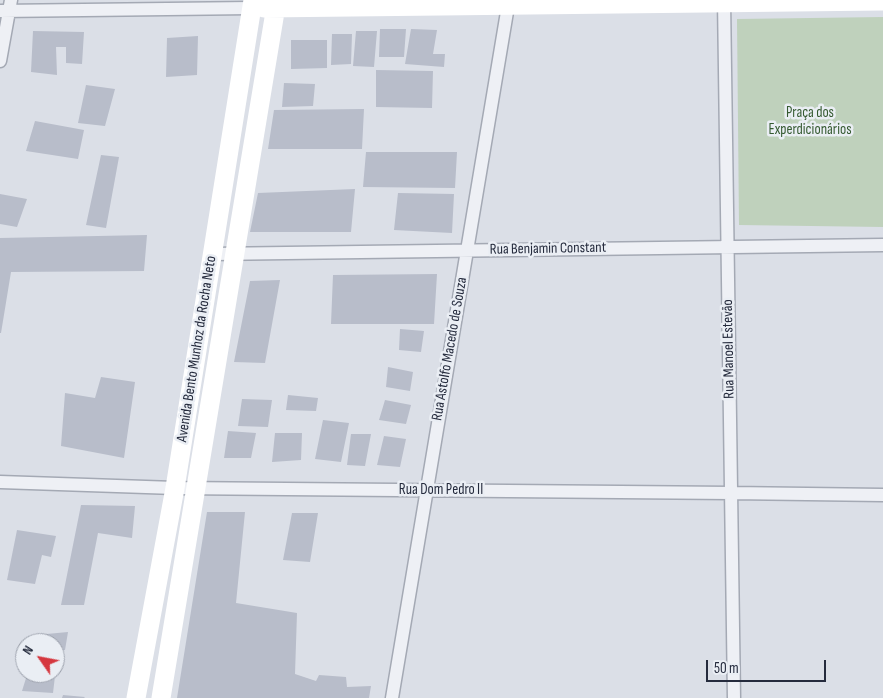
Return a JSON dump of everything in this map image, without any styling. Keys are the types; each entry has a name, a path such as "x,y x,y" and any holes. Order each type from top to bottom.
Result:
{"main road":[{"path":"252,4 883,1"},
{"name":"Avenida Bento Munhoz da Rocha Neto","path":"136,698 175,488 252,4"},
{"name":"Avenida Bento Munhoz da Rocha Neto","path":"161,698 276,4"},
{"path":"201,322 222,324"}],"street":[{"name":"Rua Manoel Estevão","path":"724,2 734,698"},
{"name":"Rua Astolfo Macedo de Souza","path":"392,698 508,3"},
{"path":"0,61 6,7 252,4"},
{"name":"Rua Benjamin Constant","path":"212,254 883,245"},
{"name":"Rua Dom Pedro II","path":"0,482 175,488 883,495"}],"green space":[{"name":"Praça dos Experdicionários","path":"883,17 883,227 739,225 737,19"}],"building":[{"path":"380,29 406,29 404,57 379,57"},
{"path":"411,29 437,30 433,54 445,54 444,67 405,64"},
{"path":"33,31 84,32 82,64 66,63 66,47 56,47 57,75 31,72"},
{"path":"356,31 377,31 374,67 353,66"},
{"path":"332,34 352,34 351,64 331,65"},
{"path":"198,36 197,75 166,77 167,38"},
{"path":"291,40 327,40 327,68 291,69"},
{"path":"376,70 433,71 432,108 376,107"},
{"path":"284,83 315,84 313,106 282,107"},
{"path":"86,85 115,89 105,126 78,123"},
{"path":"364,109 362,149 268,149 274,110"},
{"path":"35,121 84,130 78,159 26,151"},
{"path":"366,152 457,152 455,188 363,187"},
{"path":"101,155 119,157 106,228 86,225"},
{"path":"355,189 351,232 250,232 258,193"},
{"path":"398,193 454,194 452,233 394,230"},
{"path":"0,194 27,199 17,227 0,224"},
{"path":"147,235 144,271 11,272 0,333 0,238"},
{"path":"437,274 434,324 331,324 333,275"},
{"path":"280,280 265,363 234,362 250,281"},
{"path":"400,329 424,331 421,352 399,350"},
{"path":"388,367 413,372 410,391 386,387"},
{"path":"101,377 135,382 124,458 61,446 65,393 95,398"},
{"path":"288,395 318,398 316,411 286,410"},
{"path":"242,399 272,400 268,427 238,426"},
{"path":"385,400 411,405 406,424 379,420"},
{"path":"323,420 349,423 341,462 315,459"},
{"path":"228,431 256,433 251,458 224,458"},
{"path":"275,433 302,433 301,460 272,462"},
{"path":"351,434 371,434 365,466 347,465"},
{"path":"384,436 406,439 400,467 377,465"},
{"path":"81,505 135,506 132,538 98,533 84,605 61,605"},
{"path":"207,512 245,512 236,603 297,613 295,674 316,681 319,675 346,677 347,687 371,686 369,698 177,698"},
{"path":"292,513 318,513 310,562 283,560"},
{"path":"17,530 56,536 51,557 42,555 35,584 7,580"},
{"path":"68,632 65,650 65,633 57,633"},
{"path":"24,683 54,683 53,693 22,691"},
{"path":"63,695 85,697 62,698"}]}
